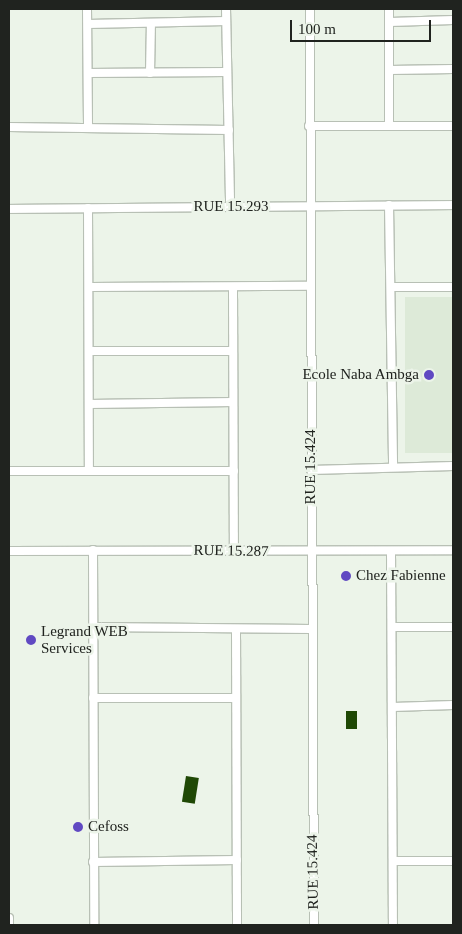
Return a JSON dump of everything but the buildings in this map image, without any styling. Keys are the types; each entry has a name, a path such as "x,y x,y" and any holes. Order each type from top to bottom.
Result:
{"street":[{"path":"87,9 88,128"},
{"path":"226,9 230,206"},
{"name":"RUE 15.424","path":"310,9 309,207 312,470 310,552 314,925"},
{"path":"389,9 389,126"},
{"path":"390,22 453,20"},
{"path":"88,24 226,21"},
{"path":"150,73 151,23"},
{"path":"390,70 453,69"},
{"path":"88,73 226,72"},
{"path":"309,126 453,126"},
{"path":"9,127 229,130"},
{"path":"388,205 393,467"},
{"name":"RUE 15.293","path":"9,209 453,205"},
{"path":"88,208 90,287 89,471"},
{"path":"90,287 233,289 310,286"},
{"path":"391,287 453,287"},
{"path":"233,289 234,550"},
{"path":"89,351 232,351"},
{"path":"89,404 233,402"},
{"path":"312,470 453,466"},
{"path":"9,471 234,471"},
{"path":"92,550 94,925"},
{"name":"RUE 15.287","path":"9,551 234,550 391,552 453,550"},
{"path":"391,552 393,925"},
{"path":"93,627 236,630 311,629"},
{"path":"392,627 453,627"},
{"path":"236,630 237,925"},
{"path":"93,698 236,698"},
{"path":"393,707 453,705"},
{"path":"94,862 237,860"},
{"path":"393,862 453,860"},
{"path":"9,918 9,925"}],"shaded area":[{"name":"Ecole Naba Ambga","path":"405,297 453,297 453,453 405,453"}],"place":[{"name":"Ecole Naba Ambga","path":"429,375"},
{"name":"Chez Fabienne","path":"346,576"},
{"name":"Legrand WEB Services","path":"31,640"},
{"name":"Cefoss","path":"78,827"}]}
